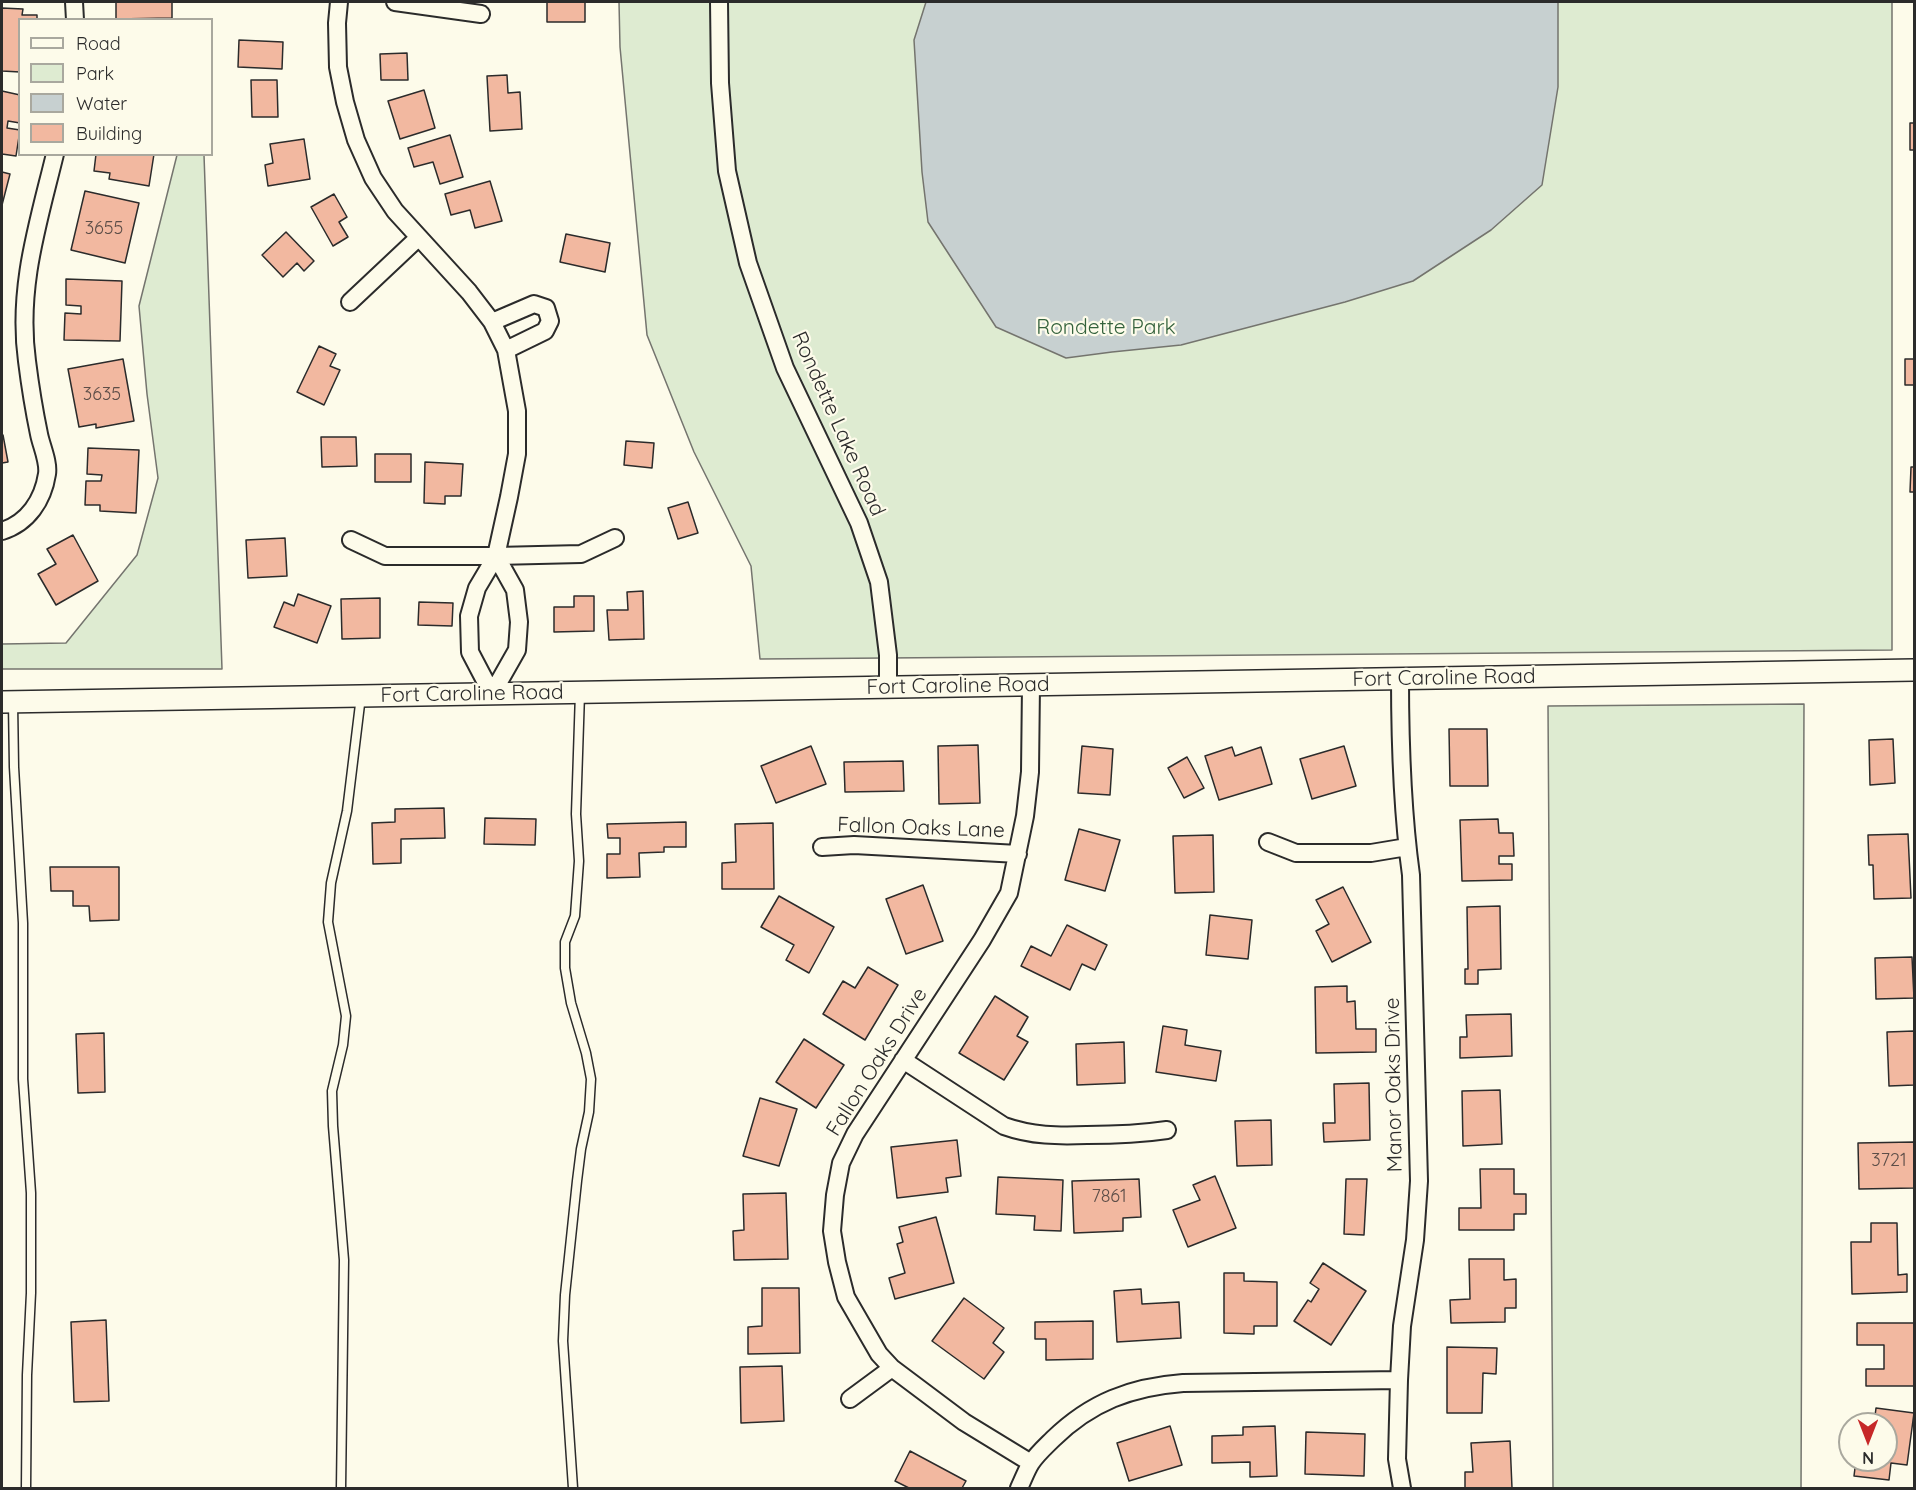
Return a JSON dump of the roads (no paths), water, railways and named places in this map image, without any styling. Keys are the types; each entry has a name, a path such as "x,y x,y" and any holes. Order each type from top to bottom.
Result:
{"street":[{"path":"74,2 75,18"},
{"path":"339,2 338,67 356,140 373,178 395,211 469,292 492,322 506,350 517,411 517,454 496,556 477,588 469,616 470,652 492,694"},
{"path":"395,2 481,14"},
{"name":"Rondette Lake Road","path":"719,2 720,83 727,171 748,263 785,368 859,523 879,582 888,655 888,688"},
{"path":"2,531 12,528 28,516 40,498 48,471 38,431 26,360 24,311 29,260 55,156"},
{"path":"350,302 418,238"},
{"path":"492,322 534,304 546,308 550,321 545,331 506,350"},
{"path":"351,540 385,556 496,556 581,554 615,538"},
{"path":"492,694 517,650 519,622 515,590 496,556"},
{"name":"Fort Caroline Road","path":"7,702 1914,670"},
{"name":"Manor Oaks Drive","path":"1401,678 1401,762 1411,875 1419,1181 1415,1239 1402,1326 1399,1380 1397,1459 1402,1488"},
{"name":"Fallon Oaks Drive","path":"1031,685 1030,772 1025,816 1009,892 996,918 855,1134 841,1163 832,1231 846,1297 879,1354 892,1368 964,1422 1031,1463"},
{"path":"1268,842 1296,853 1371,853 1407,847"},
{"name":"Fallon Oaks Lane","path":"822,847 854,845 1018,854"},
{"path":"903,1060 1004,1125 1020,1132 1042,1136 1136,1135 1167,1130"},
{"path":"850,1399 892,1368"},
{"path":"1019,1488 1031,1463 1070,1422 1091,1408 1129,1392 1156,1385 1183,1383 1399,1380"}],"lane":[{"path":"573,1488 563,1341 565,1295 581,1149 589,1112 591,1078 571,1003 565,968 565,942 575,916 579,861 576,814 580,692"},
{"path":"341,1488 344,1260 332,1091 343,1045 346,1016 328,922 331,883 346,811 361,696"},
{"path":"7,702 14,767 23,923 23,1079 31,1192 26,1488"}],"water":[{"path":"926,2 1558,2 1558,87 1542,185 1491,230 1413,281 1345,302 1181,345 1066,358 996,327 928,222 922,172 914,40"}],"park label":[{"name":"Rondette Park","path":"1106,328"}]}
